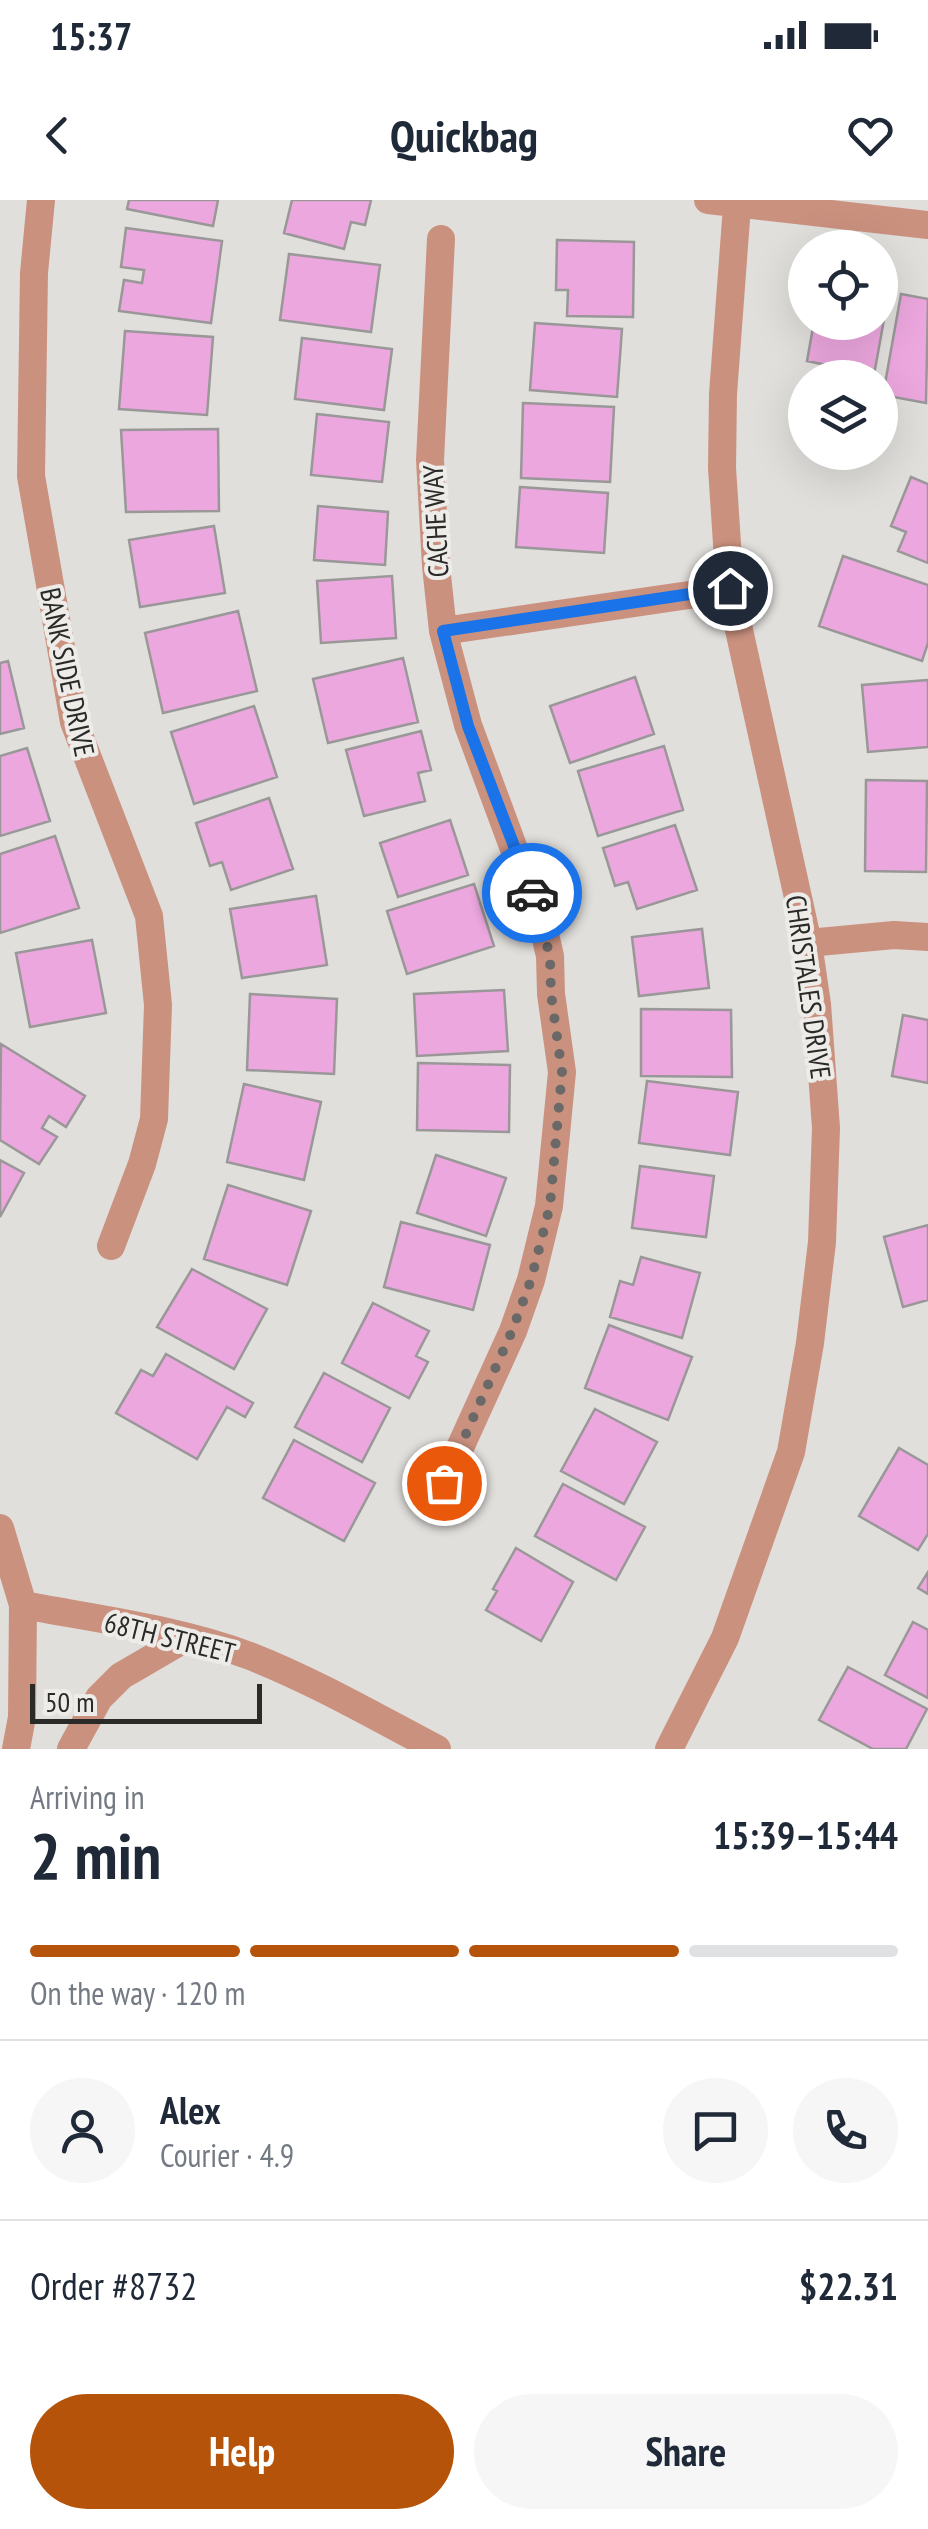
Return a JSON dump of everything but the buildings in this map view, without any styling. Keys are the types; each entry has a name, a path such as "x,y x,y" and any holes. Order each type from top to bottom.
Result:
{"street":[{"name":"BANK SIDE DRIVE","path":"40,200 34,273 30,476 74,722 88,767 149,916 158,1005 154,1119 142,1164 111,1246"},
{"path":"708,200 928,225"},
{"name":"CHRISTALES DRIVE","path":"669,1749 725,1638 791,1452 822,1242 826,1128 817,1004 808,943 730,588 722,468 728,306 738,206"},
{"name":"CACHE WAY","path":"440,240 430,460 443,631 468,726 544,930 562,1072 550,1206 531,1280 486,1395 444,1483"},
{"path":"443,631 730,588"},
{"path":"808,943 876,936 928,937"},
{"path":"0,1528 22,1717 16,1749"},
{"name":"68TH STREET","path":"12,1607 188,1637 250,1656 438,1749"},
{"path":"71,1749 99,1698 121,1676 188,1637"}],"way so far":[{"path":"444,1483 512,1331 531,1280 550,1206 562,1072 550,956 532,893"}],"route":[{"path":"532,893 468,726 443,631 730,588"}]}
